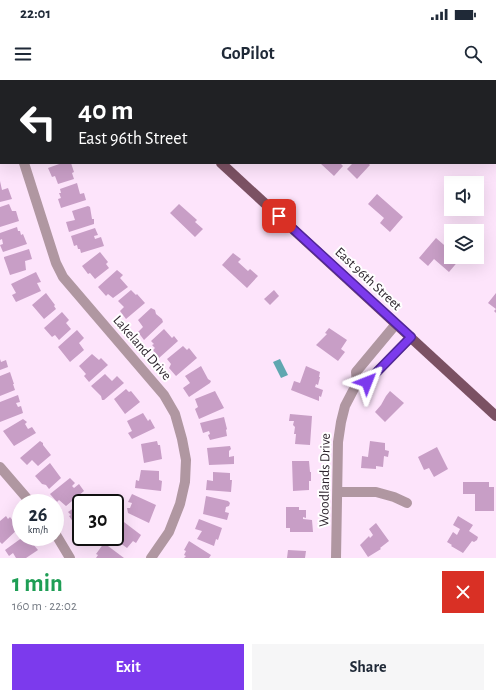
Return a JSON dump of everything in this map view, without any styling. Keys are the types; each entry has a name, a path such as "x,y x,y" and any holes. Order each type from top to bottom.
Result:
{"main road":[{"name":"East 96th Street","path":"222,164 496,416"}],"street":[{"name":"Lakeland Drive","path":"24,164 56,262 63,277 164,395 175,414 182,439 185,482 180,504 169,532 151,558"},
{"name":"Woodlands Drive","path":"336,558 338,492 337,457 341,422 345,406 356,382 356,372 396,324"},
{"path":"356,382 367,382 411,337"},
{"path":"0,467 23,494"},
{"path":"338,492 376,492 389,495 407,503"},
{"path":"63,546 70,558"}],"water":[{"path":"280,359 288,375 281,378 273,362"}],"building":[{"path":"59,164 71,164 74,172 72,173 74,179 58,184 55,176 52,177 48,168"},
{"path":"321,164 341,164 343,166 334,176"},
{"path":"352,164 370,165 357,179 347,169"},
{"path":"0,181 2,190 8,188 12,199 0,202"},
{"path":"77,183 80,194 84,193 86,200 61,208 58,199 61,198 59,193 61,193 60,189"},
{"path":"377,194 403,217 390,232 380,223 384,218 368,204"},
{"path":"9,204 12,211 16,211 19,221 0,227 0,207"},
{"path":"179,204 197,220 195,222 203,229 195,237 170,213"},
{"path":"88,206 90,207 92,219 94,219 94,224 69,232 66,222 75,220 72,211"},
{"path":"17,227 21,235 23,234 27,244 3,252 0,245 3,244 2,239 0,240 0,233"},
{"path":"95,228 98,235 94,236 95,239 101,237 104,246 81,253 77,245 74,246 71,236"},
{"path":"436,238 444,245 444,264 456,264 449,272 434,259 428,266 419,258"},
{"path":"29,249 32,259 25,261 26,270 10,275 4,257"},
{"path":"100,252 108,262 106,264 109,268 95,279 90,273 88,274 82,266"},
{"path":"233,253 241,259 238,262 248,271 250,269 258,276 247,288 222,265"},
{"path":"117,270 123,275 120,278 128,287 113,298 108,294 106,296 98,287"},
{"path":"36,272 41,282 37,283 41,291 16,302 12,295 16,293 11,284"},
{"path":"131,290 145,303 126,319 120,311 124,307 118,301"},
{"path":"274,290 279,296 270,305 264,299"},
{"path":"46,293 55,305 54,306 56,309 44,319 32,305"},
{"path":"496,293 496,309 488,303"},
{"path":"151,308 155,310 156,314 162,319 163,322 144,340 138,332 143,327 138,320"},
{"path":"62,312 69,320 66,323 71,329 59,340 55,335 52,337 44,328"},
{"path":"329,328 347,340 341,349 345,352 338,361 316,345 327,334 325,333"},
{"path":"164,329 172,338 174,336 178,341 159,358 153,350 155,348 151,341"},
{"path":"77,330 84,338 79,343 84,350 70,362 58,347"},
{"path":"183,346 187,350 189,348 197,358 176,376 169,368 171,364 167,359"},
{"path":"92,354 99,360 101,358 108,365 89,382 84,376 86,374 79,366"},
{"path":"0,359 1,362 6,360 8,367 0,370"},
{"path":"201,366 208,379 211,381 189,397 183,388 190,383 185,376"},
{"path":"306,366 320,372 318,385 316,384 315,387 323,390 321,397 319,396 319,401 291,390 294,381 300,383"},
{"path":"10,372 15,390 0,396 0,376"},
{"path":"105,374 112,381 117,376 124,383 104,400 102,400 101,396 91,386"},
{"path":"126,389 129,392 131,391 140,402 125,414 114,399"},
{"path":"215,391 224,408 199,419 195,409 198,407 195,399"},
{"path":"390,391 404,403 385,422 375,412"},
{"path":"18,395 20,402 16,403 18,407 21,406 23,413 0,422 0,402"},
{"path":"143,413 148,421 150,419 155,428 132,439 128,433 132,431 127,421"},
{"path":"290,414 312,416 310,445 295,444 296,434 294,434 294,421 289,421"},
{"path":"224,417 227,436 210,440 208,435 210,434 209,431 203,433 200,423"},
{"path":"23,419 27,422 25,424 28,429 32,427 36,433 14,446 3,431"},
{"path":"40,441 51,455 38,466 32,460 27,465 20,458"},
{"path":"157,441 158,445 160,445 162,459 144,463 141,444"},
{"path":"370,441 385,443 385,450 389,451 388,457 384,456 383,467 376,466 376,469 361,468 362,456 368,457"},
{"path":"230,446 231,449 229,451 229,457 234,456 234,464 209,465 207,448"},
{"path":"437,447 448,469 434,477 429,468 424,470 418,457"},
{"path":"292,461 309,461 311,481 309,481 309,490 293,491"},
{"path":"50,463 61,478 49,489 35,476"},
{"path":"141,470 159,471 159,480 162,481 161,491 135,488 136,480 139,481"},
{"path":"213,472 230,473 230,480 232,480 231,492 206,490 207,480 213,481"},
{"path":"70,478 75,483 72,486 74,488 79,484 84,491 80,494 72,494 72,501 66,506 64,504 64,494 50,494"},
{"path":"463,482 489,482 489,487 494,487 494,511 475,511 475,494 463,494"},
{"path":"132,494 156,505 149,523 128,513 127,508 130,508 132,503 128,502"},
{"path":"206,496 228,501 230,503 229,506 226,507 225,512 229,513 227,520 203,514"},
{"path":"286,507 299,507 299,510 306,510 306,518 303,517 303,519 312,520 313,532 290,532 290,528 286,528"},
{"path":"72,509 72,520 69,516 71,515 68,512"},
{"path":"6,516 8,519 10,517 12,520 12,535 2,544 0,542 0,521"},
{"path":"458,516 473,525 469,531 478,537 474,542 472,541 463,553 447,542 453,532 457,535 460,529 453,525"},
{"path":"199,519 222,528 218,540 216,539 214,546 197,539 202,531 195,529"},
{"path":"124,522 141,535 136,543 133,541 127,548 124,546"},
{"path":"376,523 389,541 380,548 381,549 368,557 360,545 369,536 370,538 373,535 369,529"},
{"path":"189,541 211,555 209,558 184,558 186,556 184,555 186,551 184,550"},
{"path":"12,545 35,546 38,550 26,558 16,558 13,553 9,556 5,550"},
{"path":"102,546 108,546 124,558 96,558 98,555 96,554"},
{"path":"288,550 306,551 305,558 287,558"}],"route":[{"path":"279,216 411,337 367,382"}]}
